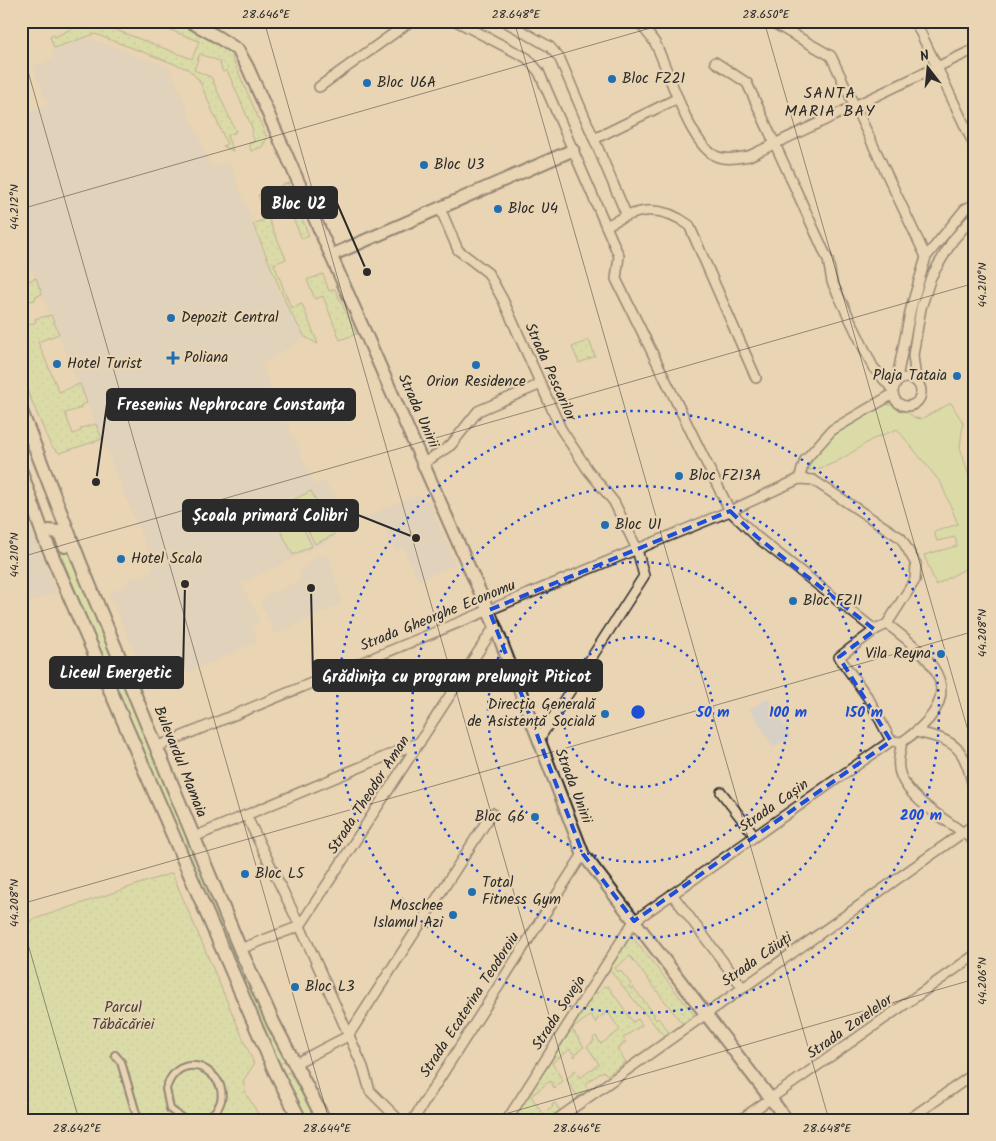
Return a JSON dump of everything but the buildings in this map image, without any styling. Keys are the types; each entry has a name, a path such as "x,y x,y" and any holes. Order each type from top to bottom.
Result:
{"main road":[{"name":"Bulevardul Mamaia","path":"21,411 81,565 240,949 273,1022 324,1120"},
{"path":"21,472 44,537 275,1071 300,1120"},
{"path":"44,537 50,531 58,532 65,546 81,565"}],"street":[{"name":"Strada Unirii","path":"189,21 235,48 245,62 489,610 583,854 787,1120"},
{"path":"319,87 411,21"},
{"path":"456,21 527,58 539,72 619,256 616,279 730,511 757,537 875,630"},
{"path":"504,21 550,47 560,59 626,214"},
{"path":"638,21 654,42 678,98 702,145 718,157 736,159 749,156 975,49"},
{"path":"770,21 831,56 926,257"},
{"path":"915,21 975,148"},
{"path":"716,62 747,83 828,260 832,282 873,367 894,389 902,405 912,405 921,394 916,382 913,355 921,308 931,277 953,240 975,215"},
{"path":"594,139 678,98"},
{"path":"332,254 573,150"},
{"path":"894,389 911,308 926,257 965,209 975,204"},
{"name":"Strada Pescarilor","path":"440,208 458,250 488,273 503,300 561,429 588,470 614,502 637,549 644,576 539,739"},
{"path":"606,226 626,214 641,211 658,211 677,216 689,225 756,378"},
{"path":"799,479 805,460 832,430 908,378 916,382"},
{"path":"424,463 451,445 478,411 541,384"},
{"path":"730,511 799,479 813,480 901,538 916,564 915,580 887,624 875,630 839,657 869,699 891,741 902,742 916,732 938,708 942,690 936,670 917,646 887,624"},
{"name":"Strada Gheorghe Economu","path":"156,747 730,511"},
{"name":"Strada Theodor Aman","path":"300,926 495,626"},
{"path":"916,732 949,741 960,750 969,770 975,794"},
{"name":"Strada Cașin","path":"634,921 891,741"},
{"path":"194,837 420,742"},
{"path":"902,742 898,762 901,776 911,793 975,842"},
{"path":"721,792 755,836"},
{"path":"294,1064 348,1036 492,813"},
{"path":"246,815 300,926 363,1067 370,1091 398,1120"},
{"name":"Strada Căiuți","path":"556,1120 975,824"},
{"name":"Strada Ecaterina Teodoroiu","path":"413,1120 583,854"},
{"path":"672,894 743,988"},
{"name":"Strada Soveja","path":"507,1120 634,921"},
{"path":"240,949 300,926"},
{"name":"Strada Zorelelor","path":"740,1120 975,956"},
{"path":"115,1055 121,1062 138,1120"},
{"path":"184,1120 170,1109 166,1089 176,1072 190,1066 207,1069 214,1075 222,1091 217,1109 204,1120"},
{"path":"908,1120 975,1073"}],"highlighted area":[{"path":"730,511 757,537 875,630 839,657 891,741 634,921 583,854 489,610"}],"shaded area":[{"path":"84,37 169,67 212,169 229,162 279,293 305,337 261,364 314,485 323,481 354,522 334,530 337,537 241,583 260,622 251,626 258,641 151,689 109,593 128,586 127,581 153,571 152,559 21,243 21,116 48,105 33,66 55,58 51,49"},
{"path":"418,495 429,503 455,565 418,580 404,548 395,551 385,528 363,518"},
{"path":"28,522 56,592 21,605 21,524"},
{"path":"319,555 325,555 329,559 341,600 340,604 275,634 261,603 266,596 300,581 300,569"},
{"path":"768,698 791,737 773,747 750,709"}],"green space":[{"path":"147,21 177,23 219,43 230,53 267,138 262,147 251,151 249,144 255,141 251,133 253,130 227,70 223,72 219,61 200,54 194,70 211,77 236,132 227,136 233,151 223,146 227,144 199,80 188,69 95,34 54,48 50,37 54,35 55,37 77,26 79,29 95,22 192,59 199,41"},
{"path":"288,183 297,206 268,218 258,195"},
{"path":"297,206 309,236 302,239 289,209"},
{"path":"268,218 286,259 274,264 291,308 302,304 318,344 305,337 288,308 253,224"},
{"path":"323,274 329,291 335,289 356,334 340,340 323,296 315,299 307,280"},
{"path":"36,278 42,294 35,297 35,300 21,303 21,284"},
{"path":"21,309 28,325 36,322 35,319 51,315 59,334 38,342 59,392 80,384 87,403 80,406 81,408 65,413 73,434 81,431 81,428 96,424 102,439 60,453 51,446 21,376"},
{"path":"589,340 595,356 579,363 572,347"},
{"path":"951,403 963,423 960,447 975,496 975,573 970,566 936,585 924,555 957,546 955,537 937,541 934,532 958,524 941,483 897,429 871,440 849,455 825,467 808,470 813,459 821,449 840,431 885,404 901,407 915,418 921,419"},
{"path":"311,491 334,535 315,544 293,500"},
{"path":"290,502 312,546 293,555 271,511"},
{"path":"56,535 73,561 285,1061 278,1065 123,705 54,538"},
{"name":"Parcul Tăbăcăriei","path":"172,873 254,1064 243,1081 246,1094 262,1120 21,1120 21,918 23,923"},
{"path":"629,933 696,1017 686,1025 681,1022 630,956 615,968 618,972 620,970 631,984 629,986 631,989 633,987 655,1015 653,1016 656,1020 658,1018 669,1032 667,1033 671,1038 667,1040 608,968"},
{"path":"608,986 633,1022 638,1019 642,1025 623,1038 626,1042 617,1049 626,1062 607,1075 603,1071 585,1084 588,1090 578,1097 566,1079 575,1070 580,1078 599,1064 587,1046 594,1041 593,1038 596,1036 601,1044 620,1030 608,1012 597,1019 596,1023 591,1015 572,1029 584,1047 576,1053 575,1057 570,1049 552,1063 563,1081 555,1089 550,1081 531,1096 543,1114 553,1107 552,1105 555,1103 560,1111 547,1120 521,1120 515,1113 593,990 598,994 603,987"},
{"path":"289,1072 317,1120 308,1120 283,1075"}],"place":[{"name":"Bloc FZ21","path":"612,79"},
{"name":"Bloc U6A","path":"367,83"},
{"name":"Bloc U3","path":"424,165"},
{"name":"Bloc U4","path":"498,209"},
{"name":"Bloc U2","path":"367,272"},
{"name":"Depozit Central","path":"171,318"},
{"name":"Poliana","path":"173,358"},
{"name":"Hotel Turist","path":"57,364"},
{"name":"Orion Residence","path":"476,365"},
{"name":"Plaja Tataia","path":"957,376"},
{"name":"Bloc FZ13A","path":"679,476"},
{"name":"Fresenius Nephrocare Constanța","path":"96,482"},
{"name":"Bloc U1","path":"605,525"},
{"name":"Școala primară Colibri","path":"416,538"},
{"name":"Hotel Scala","path":"121,559"},
{"name":"Liceul Energetic","path":"185,584"},
{"name":"Grădinița cu program prelungit Piticot","path":"311,588"},
{"name":"Bloc FZ11","path":"793,601"},
{"name":"Vila Reyna","path":"941,654"},
{"name":"Direcția Generală de Asistență Socială","path":"605,714"},
{"name":"Bloc G6","path":"535,817"},
{"name":"Bloc L5","path":"245,874"},
{"name":"Total Fitness Gym","path":"472,892"},
{"name":"Moschee Islamul Azi","path":"453,915"},
{"name":"Bloc L3","path":"295,987"}],"district":[{"name":"SANTA MARIA BAY","path":"830,102"}]}
